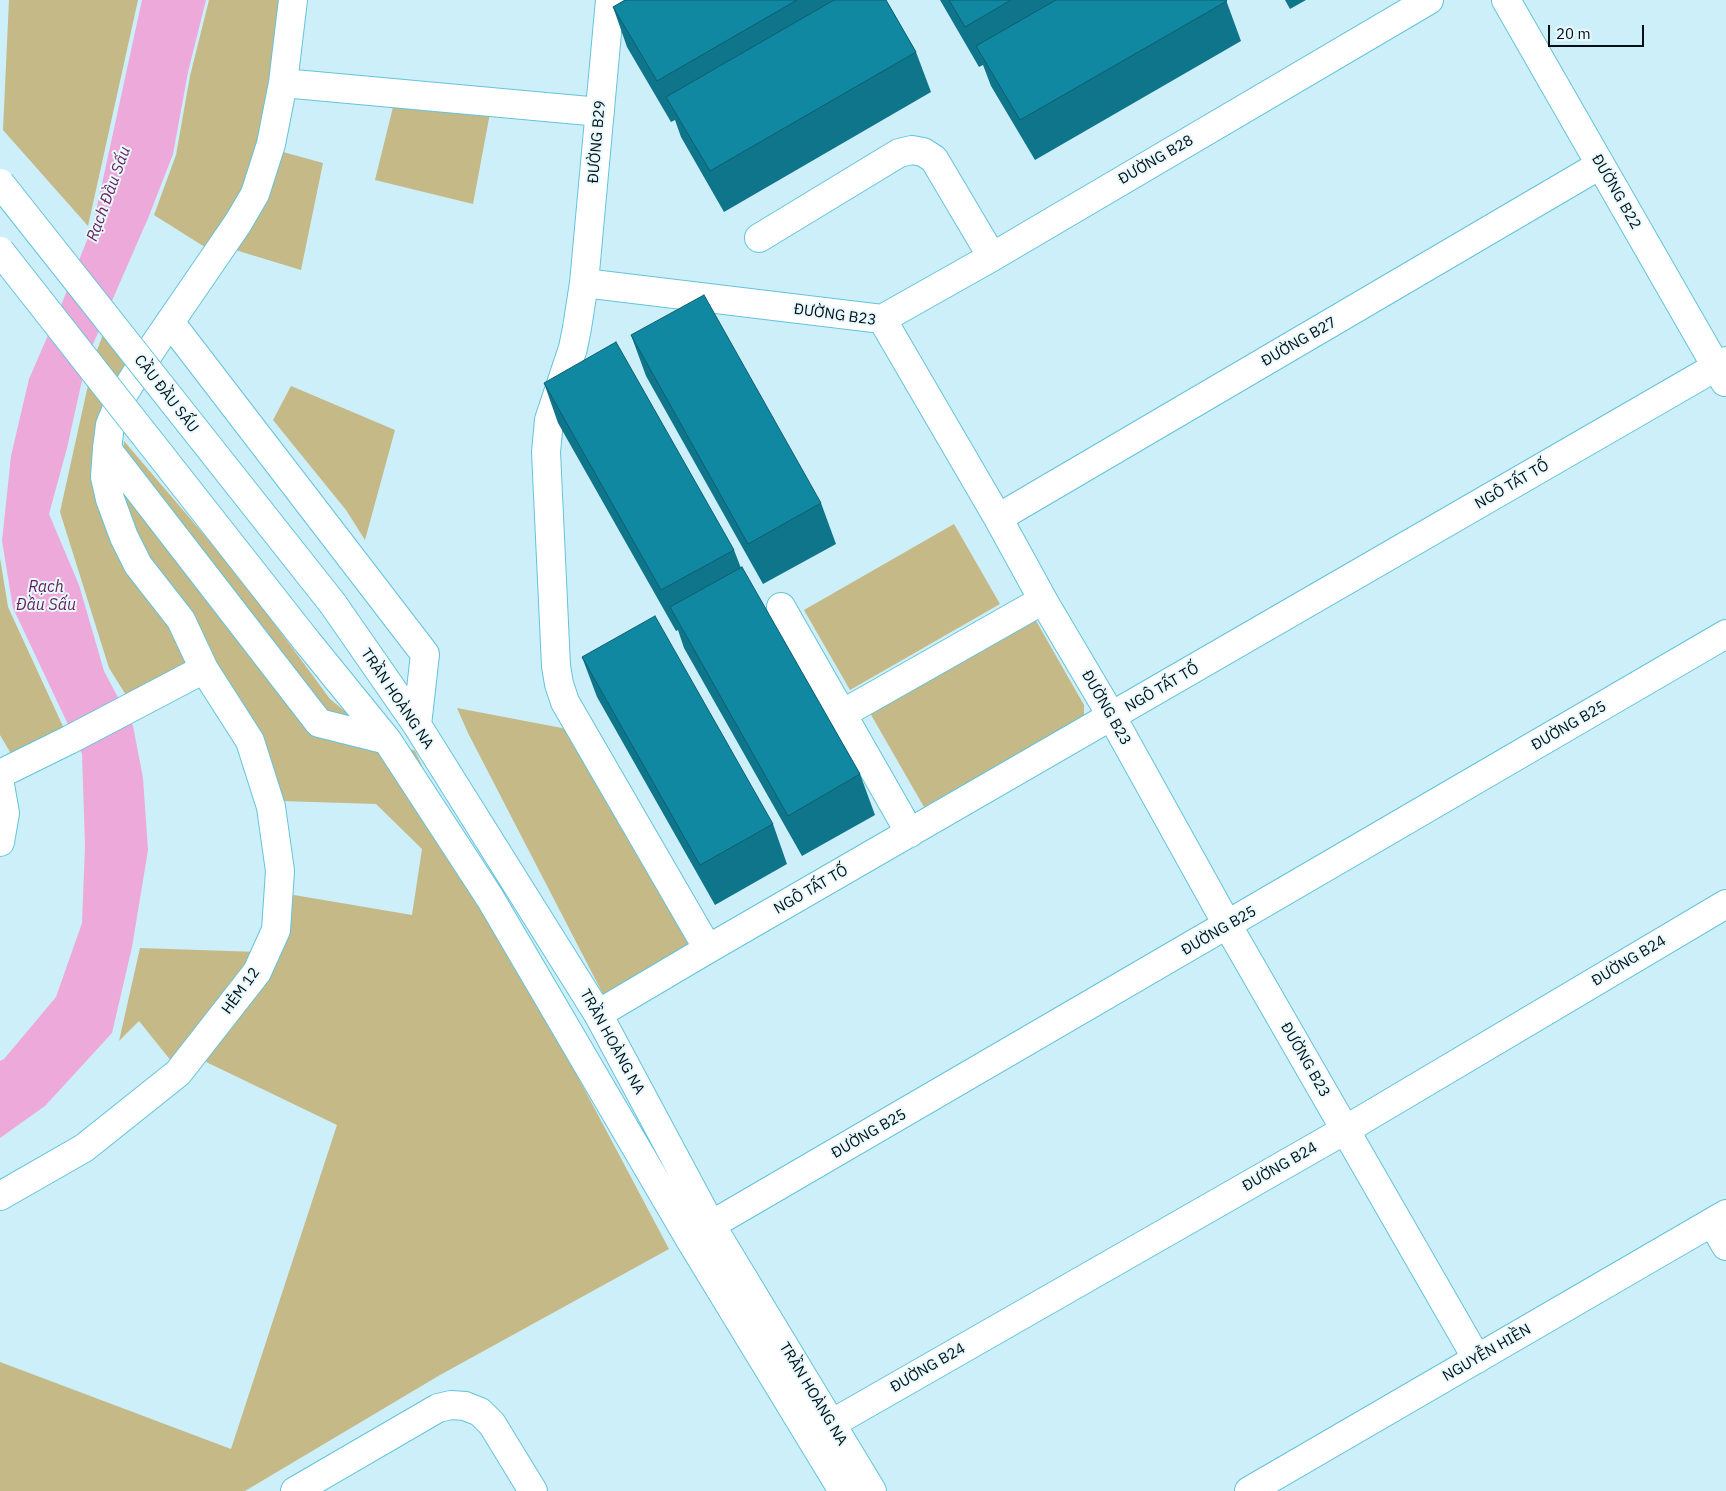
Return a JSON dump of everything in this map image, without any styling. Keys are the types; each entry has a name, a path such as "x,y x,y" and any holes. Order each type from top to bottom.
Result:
{"street":[{"name":"HẺM 12","path":"0,1196 84,1148 178,1073 257,972 276,930 280,871 270,807 250,740 204,669 181,620 138,565 124,537 110,499 105,477 106,449 110,425 121,398 170,322 238,223 255,194 271,144 283,83 293,0"},
{"name":"ĐƯỜNG B29","path":"610,0 584,283 573,348 549,420 546,452 556,666 565,702 708,949"},
{"name":"ĐƯỜNG B28","path":"882,319 992,257 1429,0"},
{"name":"ĐƯỜNG B22","path":"1506,0 1600,165 1723,371"},
{"path":"283,83 600,112"},
{"path":"759,238 899,153 912,150 922,152 934,159 992,257"},
{"name":"ĐƯỜNG B27","path":"998,518 1600,165"},
{"name":"CẦU ĐẦU SẤU","path":"0,183 333,604"},
{"name":"TRẦN HOÀNG NA","path":"0,251 305,639 387,740 490,898 688,1238 843,1491"},
{"name":"ĐƯỜNG B23","path":"584,283 882,319 1112,717 1228,926 1477,1358"},
{"path":"170,322 425,654 417,725"},
{"name":"NGÔ TẤT TỐ","path":"598,1014 1112,717 1723,371"},
{"path":"106,449 320,723 387,740"},
{"path":"842,714 1043,600"},
{"name":"TRẦN HOÀNG NA","path":"333,604 417,725 598,1014 711,1225 872,1491"},
{"path":"780,607 910,833"},
{"name":"ĐƯỜNG B25","path":"711,1225 1228,926 1726,634"},
{"path":"0,774 204,669"},
{"path":"0,785 5,813 0,842"},
{"name":"ĐƯỜNG B24","path":"830,1424 1345,1130 1726,904"},
{"path":"1719,1218 1726,1246"},
{"name":"NGUYỄN HIỀN","path":"1249,1491 1719,1218"},
{"path":"295,1491 438,1408 451,1405 465,1406 480,1412 492,1424 533,1491"}],"shaded area":[{"path":"9,0 138,0 88,226 3,130"},
{"path":"209,0 284,0 259,161 208,249 154,215 176,155 190,76"},
{"path":"394,103 490,113 473,204 375,180"},
{"path":"283,152 323,163 301,270 232,249"},
{"path":"104,332 133,365 98,474 191,662 126,695 109,668 60,512 94,358"},
{"path":"291,386 395,430 365,540 346,510 273,420"},
{"path":"124,441 240,577 330,699 372,734 415,751 500,930 669,1249 440,1375 245,1491 0,1491 0,1362 231,1449 337,1125 202,1060 288,894 412,915 422,849 376,804 281,801 148,558 120,493"},
{"path":"954,524 1000,604 850,690 804,610"},
{"path":"0,558 8,607 66,733 13,757 0,735"},
{"path":"1035,619 1084,705 1084,715 924,807 870,713"},
{"path":"457,708 567,729 692,942 604,996 468,733"},
{"path":"140,948 259,952 176,1067 139,1021 119,1041"}],"water":[{"name":"Rạch Đầu Sấu","path":"142,0 206,0 188,72 173,154 149,216 87,358 67,448 49,514 79,585 104,671 133,726 143,778 148,850 132,947 112,1033 45,1106 0,1138 0,1061 4,1059 56,997 82,923 85,846 82,754 13,608 2,541 11,456 29,379 93,225"}],"building":[{"path":"625,0 797,0 657,81 613,7"},
{"path":"834,0 886,0 916,52 710,171 666,97"},
{"path":"949,0 1011,0 965,27"},
{"path":"1056,0 1227,1 1020,120 976,46"},
{"path":"704,295 821,503 748,544 631,335"},
{"path":"616,342 734,550 661,590 544,383"},
{"path":"742,567 860,774 788,816 670,607"},
{"path":"655,616 773,824 700,865 582,657"}]}
